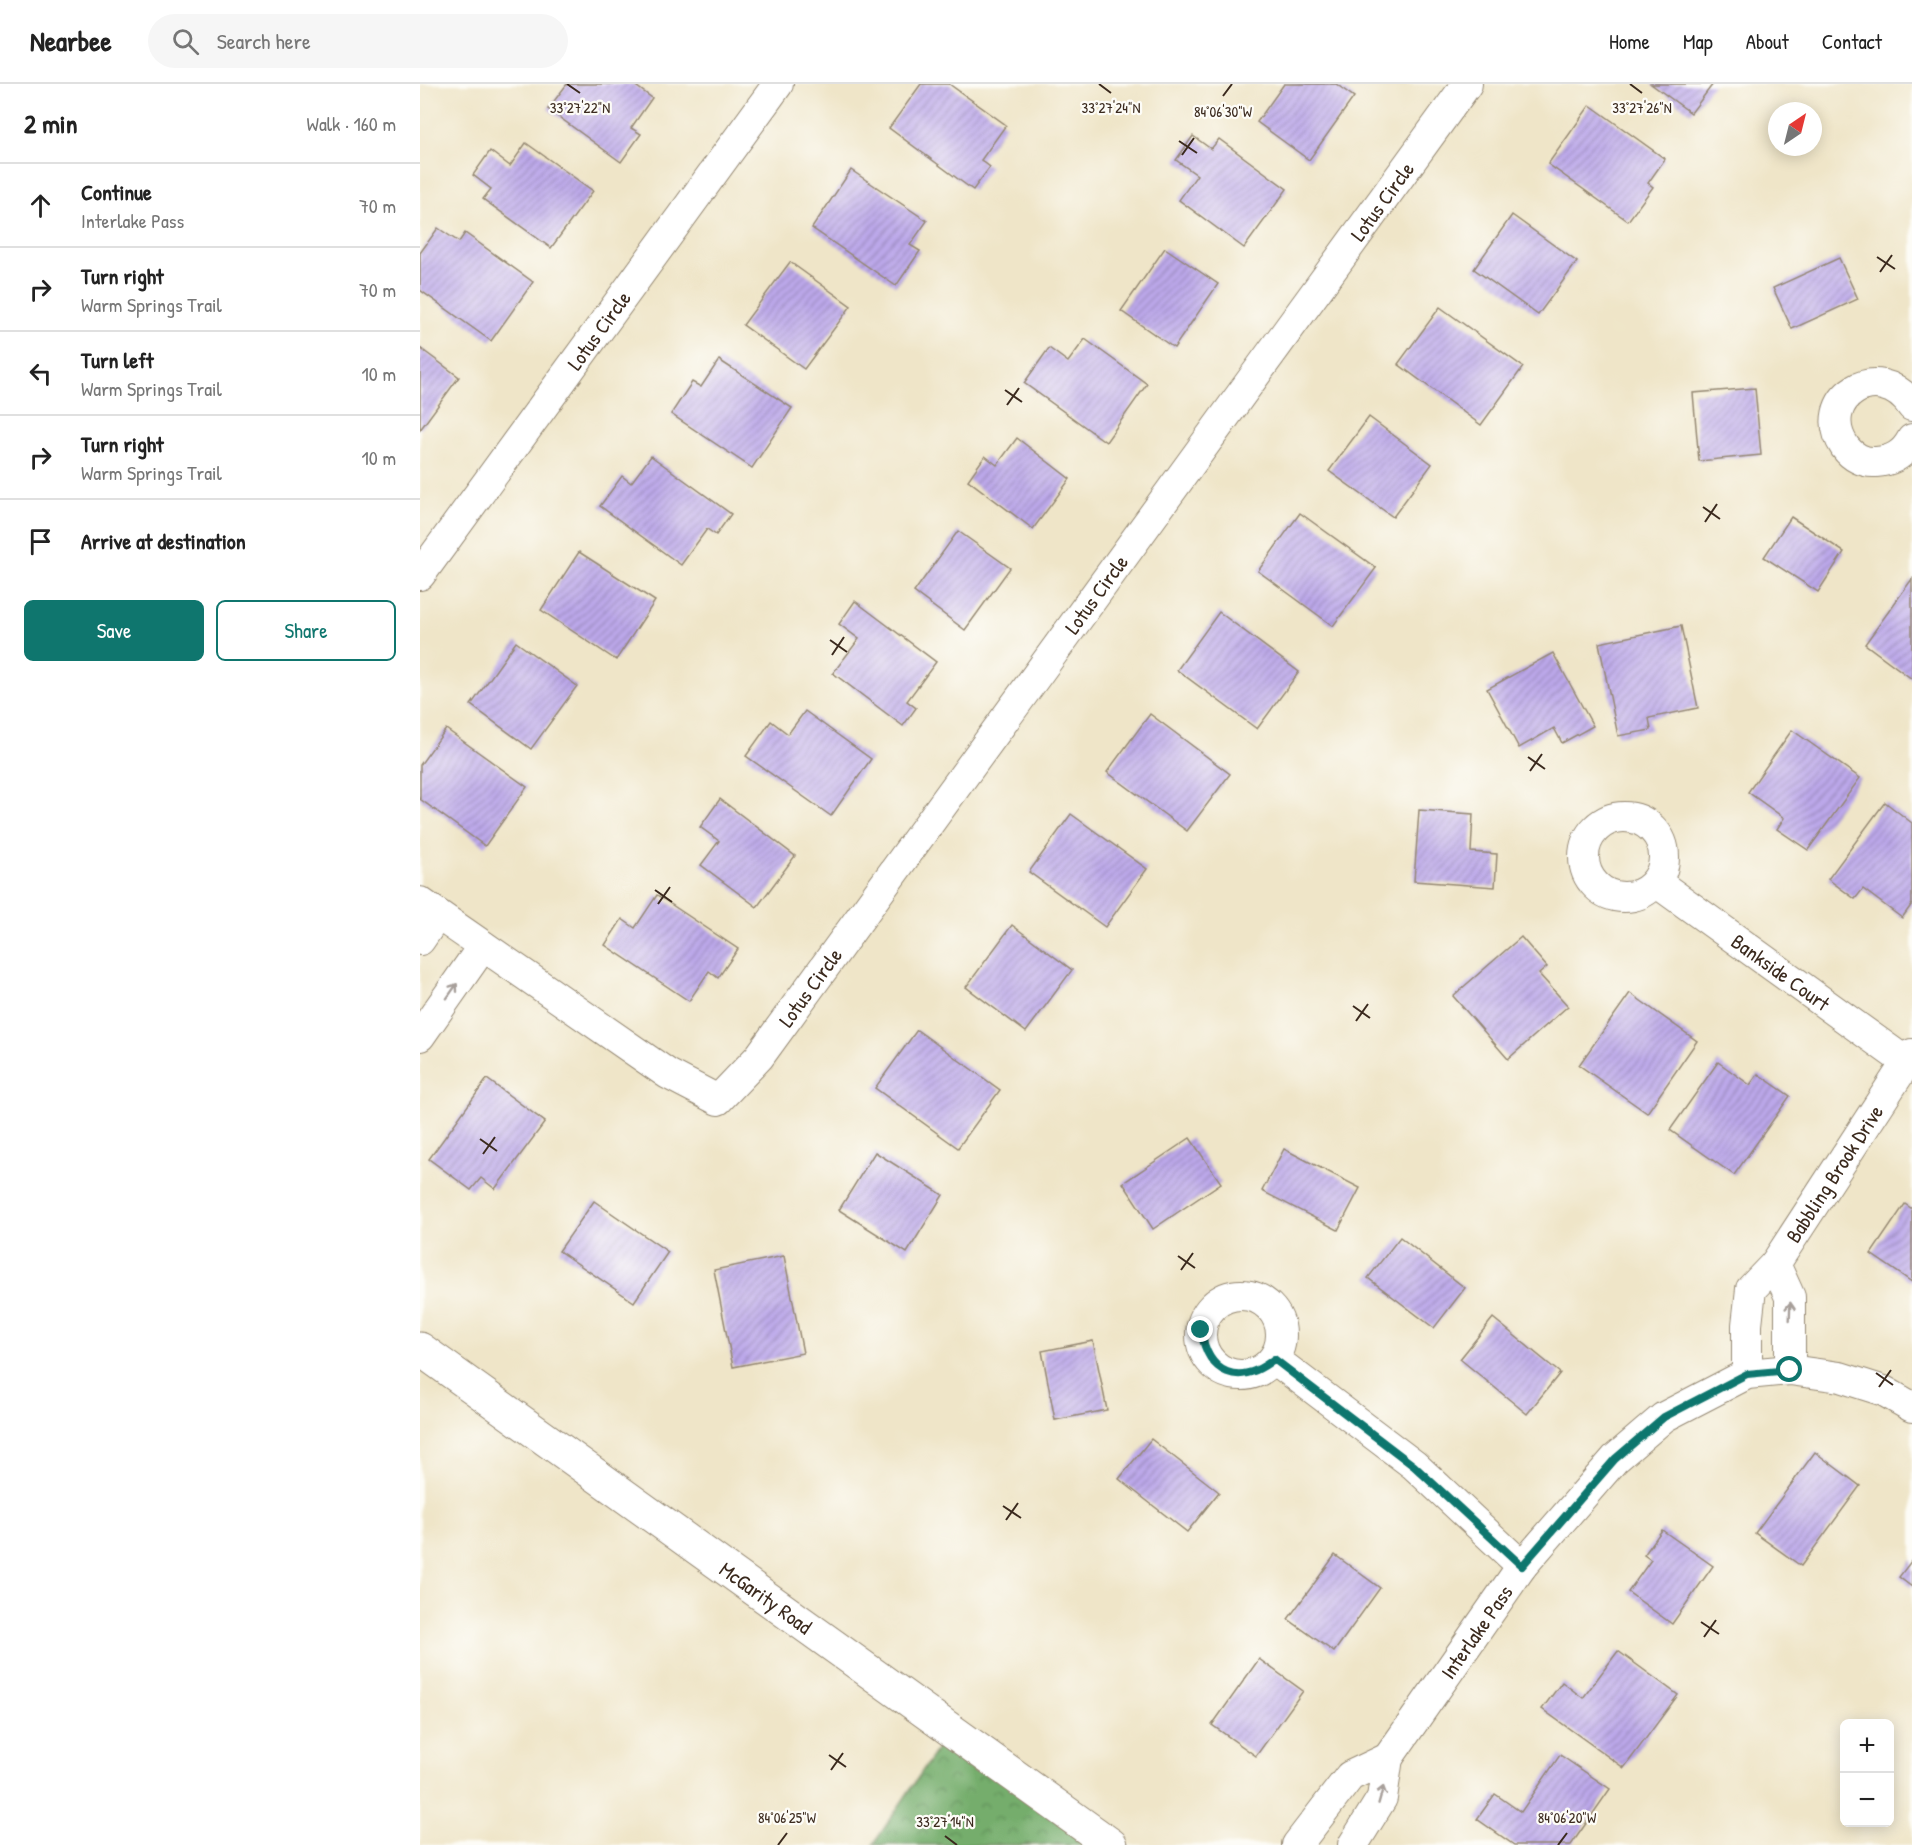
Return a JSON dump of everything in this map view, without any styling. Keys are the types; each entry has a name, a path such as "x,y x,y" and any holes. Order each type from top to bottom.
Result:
{"street":[{"name":"Lotus Circle","path":"420,575 778,84"},
{"name":"Lotus Circle","path":"483,946 668,1074 718,1100 759,1057 1467,84"},
{"path":"1910,447 1890,461 1868,463 1850,454 1838,436 1836,415 1846,396 1863,385 1884,383 1903,393 1912,406"},
{"name":"Bankside Court","path":"1656,882 1909,1058"},
{"path":"420,940 429,909 483,946 420,1036"},
{"name":"Babbling Brook Drive","path":"1747,1374 1747,1325 1751,1289 1775,1264 1909,1058"},
{"name":"Babbling Brook Drive","path":"1775,1264 1790,1297 1790,1370"},
{"name":"McGarity Road","path":"420,1349 1112,1845"},
{"path":"1274,1359 1414,1466 1522,1566"},
{"name":"Interlake Pass","path":"1353,1845 1382,1798 1388,1758 1522,1566 1633,1441 1664,1417 1747,1374 1790,1370 1840,1377 1873,1387 1912,1407"},
{"name":"Interlake Pass","path":"1297,1845 1350,1776 1388,1758"}],"green space":[{"path":"951,1728 1113,1845 873,1845"}],"building":[{"path":"567,84 633,84 652,98 631,128 641,134 621,162 548,109"},
{"path":"921,84 949,84 1006,125 981,160 990,167 973,190 889,128"},
{"path":"1284,84 1336,84 1354,97 1309,160 1257,122"},
{"path":"1651,84 1713,84 1691,113"},
{"path":"1590,105 1665,159 1648,183 1653,187 1628,221 1548,164"},
{"path":"1193,136 1211,149 1219,139 1287,189 1244,248 1179,200 1197,175 1176,160"},
{"path":"526,143 593,191 551,248 483,199 491,189 473,175 490,151 510,166"},
{"path":"851,170 927,221 910,245 920,251 896,286 812,228"},
{"path":"1512,215 1577,262 1538,315 1474,269"},
{"path":"438,228 459,242 465,233 533,282 491,341 420,290 420,253"},
{"path":"1165,248 1218,284 1174,348 1121,311"},
{"path":"1839,258 1858,299 1792,329 1773,288"},
{"path":"790,262 851,306 804,369 743,325"},
{"path":"1440,307 1523,367 1481,425 1398,364"},
{"path":"1085,339 1147,384 1106,442 1024,383 1049,348 1068,362"},
{"path":"420,348 459,377 420,430"},
{"path":"719,360 792,408 752,468 671,414 692,382 701,387"},
{"path":"1755,388 1761,455 1699,461 1693,393"},
{"path":"1369,417 1432,464 1393,517 1329,471"},
{"path":"1017,438 1070,479 1033,529 968,480 985,456 997,465"},
{"path":"651,456 731,514 716,535 707,529 681,565 600,506 622,476 631,483"},
{"path":"1300,513 1376,568 1333,626 1258,571"},
{"path":"1791,517 1844,552 1818,592 1764,557"},
{"path":"958,531 1010,568 965,630 914,592"},
{"path":"579,552 655,601 616,660 541,610"},
{"path":"1912,579 1912,679 1865,644"},
{"path":"855,601 936,662 907,701 916,708 903,726 833,673 859,639 839,624"},
{"path":"1219,612 1299,672 1257,729 1177,670"},
{"path":"1681,626 1698,708 1649,718 1651,730 1618,736 1599,643"},
{"path":"516,642 577,686 531,749 471,705"},
{"path":"1553,653 1593,726 1562,743 1554,728 1519,748 1487,689"},
{"path":"805,711 871,759 831,816 746,756 771,721 788,734"},
{"path":"1150,714 1230,774 1187,831 1107,772"},
{"path":"446,729 527,787 485,846 420,799 420,765"},
{"path":"1792,730 1860,778 1808,850 1777,829 1784,818 1748,792"},
{"path":"720,799 795,856 757,907 701,865 719,841 700,827"},
{"path":"1885,802 1912,823 1912,904 1902,918 1863,889 1855,899 1828,879"},
{"path":"1419,810 1473,814 1471,852 1497,854 1495,887 1414,881"},
{"path":"1071,814 1147,869 1105,927 1029,872"},
{"path":"657,895 738,949 718,978 709,971 689,1001 605,945 622,919 635,928"},
{"path":"1012,925 1072,970 1026,1032 966,987"},
{"path":"1521,937 1547,967 1539,974 1568,1006 1508,1059 1453,996"},
{"path":"1630,993 1697,1041 1647,1113 1579,1065"},
{"path":"917,1030 1000,1090 958,1148 875,1088"},
{"path":"1718,1062 1750,1085 1758,1074 1790,1096 1734,1175 1670,1130"},
{"path":"487,1079 545,1122 495,1189 481,1178 471,1190 429,1159"},
{"path":"1190,1138 1221,1183 1153,1229 1123,1183"},
{"path":"1284,1149 1360,1188 1338,1230 1262,1191"},
{"path":"875,1152 943,1195 907,1253 839,1210"},
{"path":"594,1201 668,1252 634,1302 559,1251"},
{"path":"1905,1204 1912,1209 1912,1282 1871,1254"},
{"path":"1400,1237 1465,1288 1434,1328 1368,1278"},
{"path":"784,1256 803,1353 733,1367 714,1270"},
{"path":"1493,1318 1560,1373 1527,1414 1460,1359"},
{"path":"1093,1341 1107,1410 1055,1420 1042,1351"},
{"path":"1151,1439 1219,1492 1187,1532 1119,1479"},
{"path":"1815,1452 1860,1486 1801,1566 1755,1533"},
{"path":"1662,1530 1713,1566 1672,1624 1628,1592 1651,1560 1644,1555"},
{"path":"1335,1555 1380,1588 1334,1652 1288,1619"},
{"path":"1912,1560 1912,1587 1899,1577"},
{"path":"1618,1651 1678,1695 1624,1768 1542,1709 1562,1682 1583,1698"},
{"path":"1259,1659 1303,1691 1256,1756 1212,1725"},
{"path":"1560,1755 1610,1789 1571,1845 1514,1845 1477,1819 1495,1794 1521,1812"}],"route":[{"path":"1201,1330 1204,1351 1218,1367 1237,1375 1258,1372 1274,1359 1414,1466 1522,1566 1615,1459 1633,1441 1664,1417 1747,1374 1790,1370"}]}
